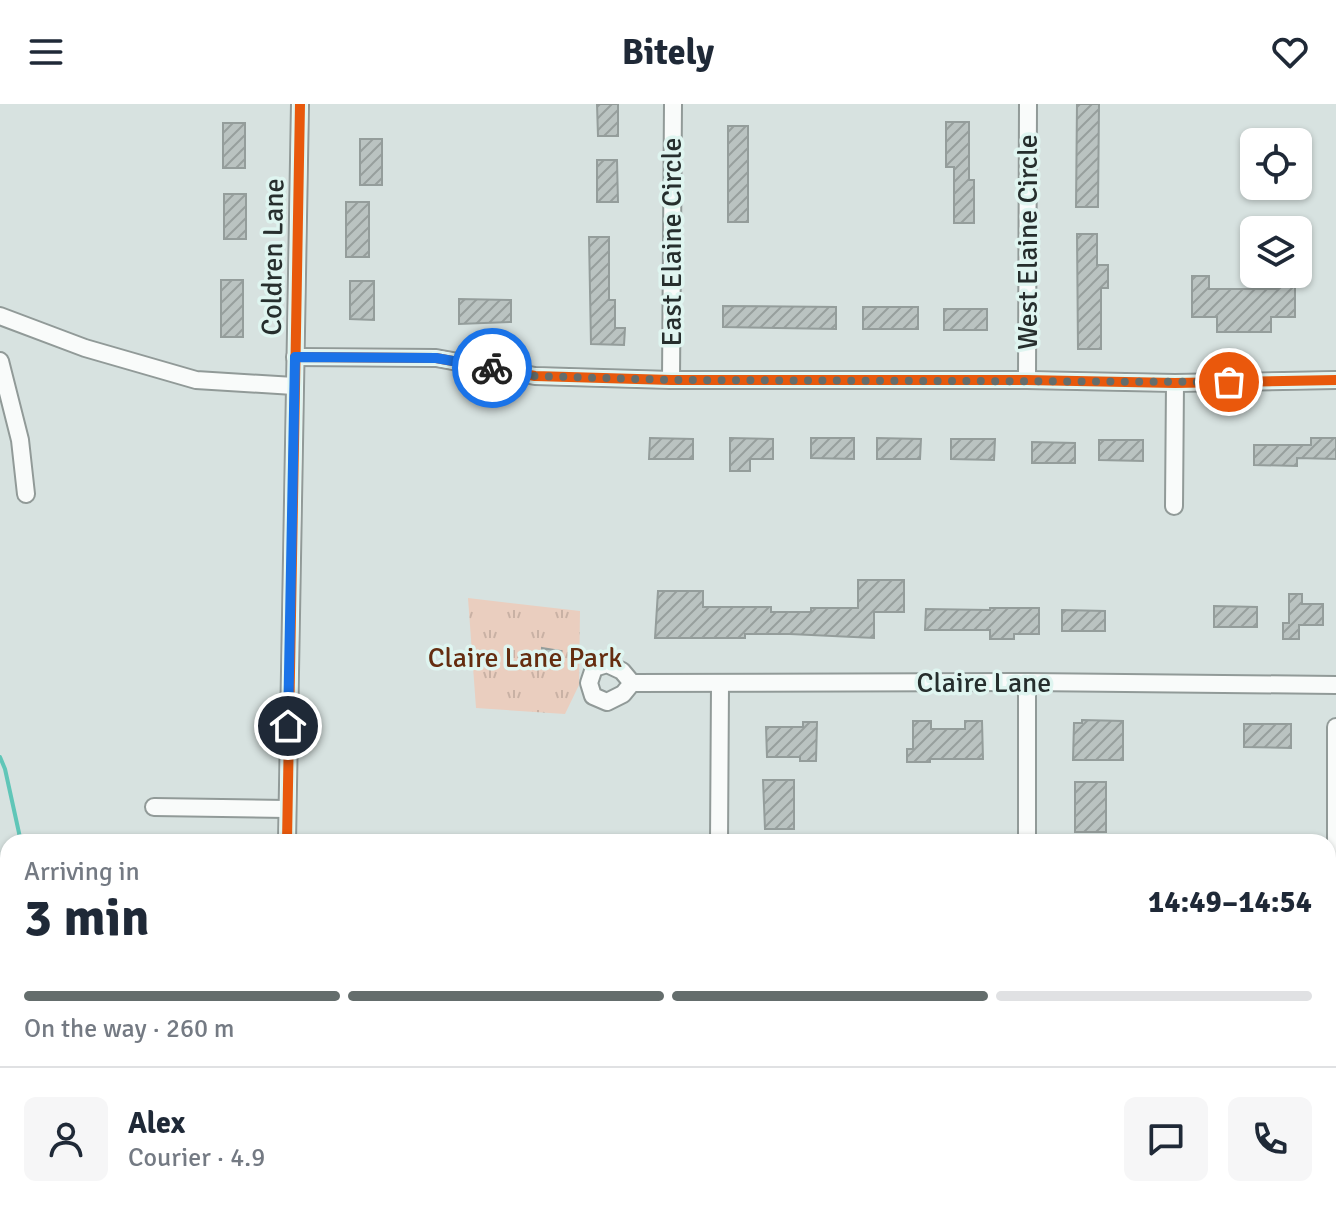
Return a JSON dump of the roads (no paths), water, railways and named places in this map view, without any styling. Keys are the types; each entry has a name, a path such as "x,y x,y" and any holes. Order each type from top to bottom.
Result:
{"street":[{"name":"Coldren Lane","path":"287,834 300,104"},
{"name":"East Elaine Circle","path":"671,380 673,104"},
{"name":"West Elaine Circle","path":"1027,380 1028,104"},
{"path":"0,316 85,348 196,380 294,386"},
{"path":"295,357 436,358 535,376 671,380 1175,383 1336,380"},
{"path":"0,361 20,440 26,494"},
{"path":"1174,506 1175,383"},
{"path":"1027,682 1027,834"},
{"name":"Claire Lane","path":"632,683 1336,685"},
{"path":"719,834 720,685"},
{"path":"1336,727 1336,1172"},
{"path":"154,807 286,809"}],"waterway":[{"path":"0,757 19,834"}],"park label":[{"name":"Claire Lane Park","path":"525,658"}]}
